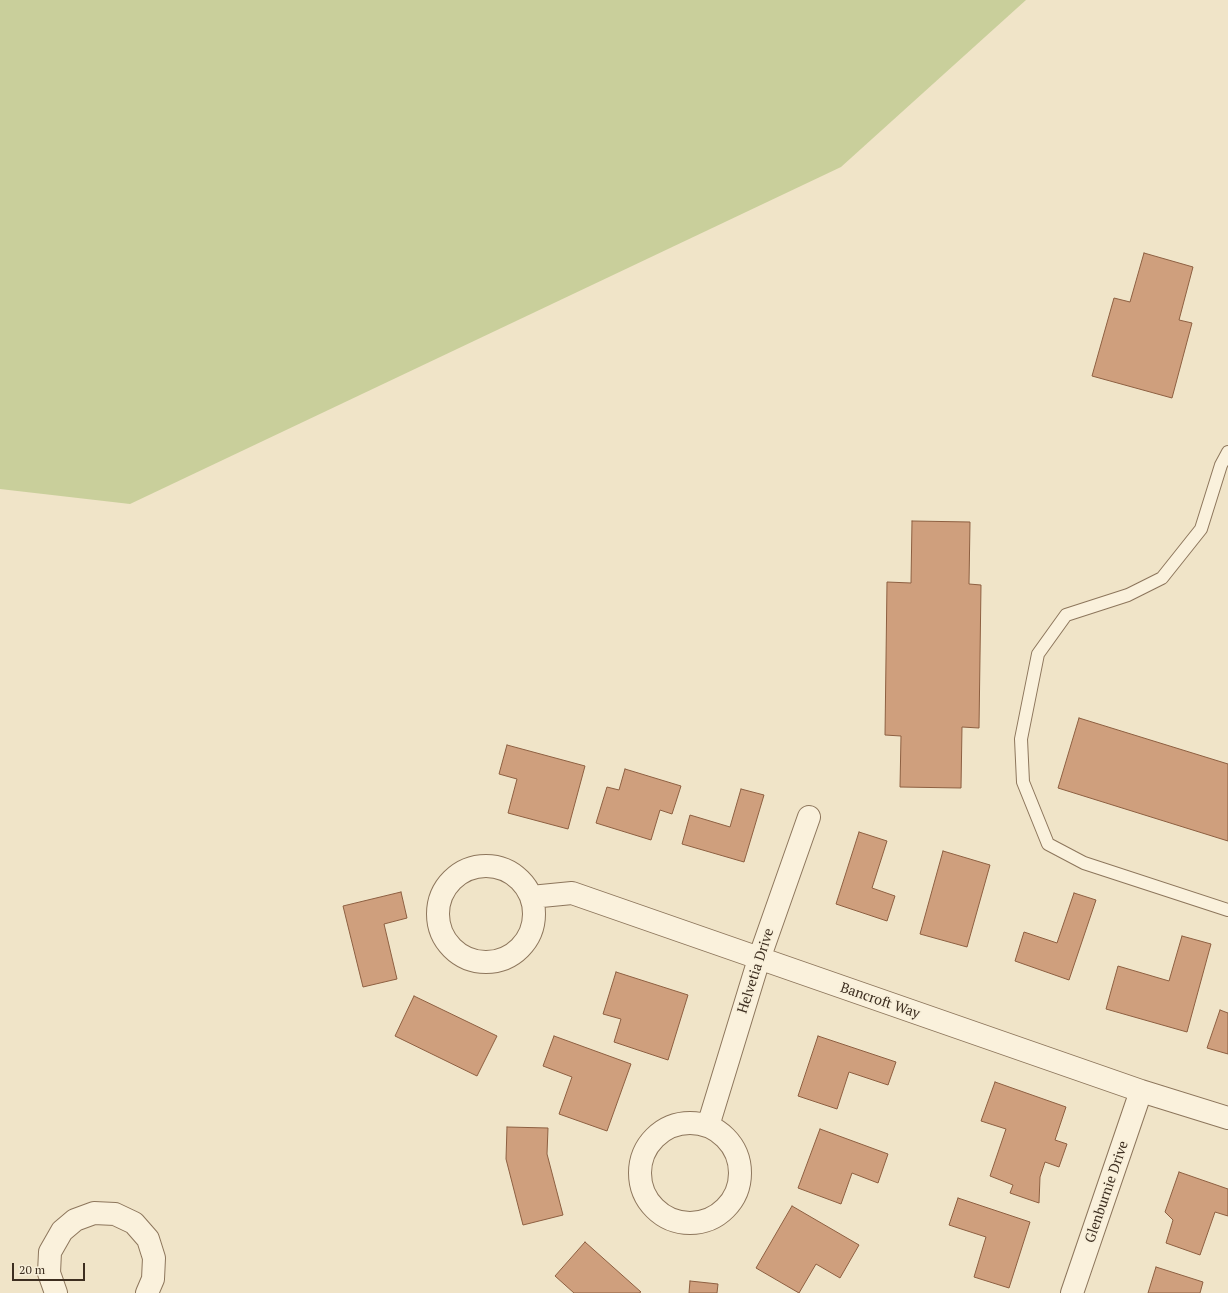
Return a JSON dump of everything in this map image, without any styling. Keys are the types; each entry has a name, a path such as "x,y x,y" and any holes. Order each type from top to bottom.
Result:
{"street":[{"name":"Helvetia Drive","path":"708,1126 759,959 809,817"},
{"path":"487,866 506,870 521,881 531,898 534,916 530,935 518,950 502,960 484,963 465,958 450,948 440,931 437,913 442,894 453,879 469,869 487,866"},
{"name":"Bancroft Way","path":"531,898 572,893 1141,1091 1228,1118"},
{"name":"Glenburnie Drive","path":"1072,1293 1141,1091"},
{"path":"688,1122 708,1126 725,1136 737,1152 741,1172 738,1191 728,1208 712,1220 692,1224 673,1221 656,1211 644,1194 640,1175 643,1156 653,1138 669,1127 688,1122"},
{"path":"56,1293 49,1273 50,1252 62,1231 75,1220 94,1213 115,1214 134,1223 148,1239 154,1258 153,1279 147,1293"}],"lane":[{"path":"1228,452 1221,465 1201,528 1162,578 1128,595 1066,615 1038,654 1021,739 1023,782 1048,844 1084,863 1228,910"}],"green space":[{"path":"0,0 1026,0 841,167 130,504 0,489"}],"building":[{"path":"1144,253 1193,267 1179,320 1192,323 1172,398 1092,376 1114,298 1130,302"},
{"path":"912,521 970,522 969,584 981,585 979,728 962,727 961,788 900,787 901,736 885,735 887,582 911,583"},
{"path":"1079,718 1228,764 1228,841 1058,788"},
{"path":"507,745 585,766 568,829 508,813 517,779 499,774"},
{"path":"625,769 681,786 672,814 660,810 651,840 596,823 607,787 619,790"},
{"path":"741,789 764,795 744,862 682,844 690,815 730,827"},
{"path":"859,832 887,841 872,888 895,896 887,921 836,904"},
{"path":"943,851 990,865 967,947 920,934"},
{"path":"401,892 407,918 384,924 397,979 363,987 343,906"},
{"path":"1074,893 1096,900 1069,980 1015,961 1024,932 1057,943"},
{"path":"1182,936 1211,944 1187,1032 1106,1009 1118,966 1169,981"},
{"path":"616,972 688,995 668,1060 614,1042 621,1019 603,1014"},
{"path":"414,996 497,1036 477,1076 395,1036"},
{"path":"1220,1010 1228,1013 1228,1054 1207,1048"},
{"path":"554,1036 631,1064 607,1131 559,1114 572,1077 543,1066"},
{"path":"818,1036 896,1062 888,1085 849,1072 837,1109 798,1096"},
{"path":"995,1082 1066,1107 1055,1140 1067,1144 1059,1167 1045,1162 1040,1177 1039,1203 1010,1193 1013,1185 990,1176 1006,1129 981,1121"},
{"path":"507,1127 548,1128 547,1154 563,1215 523,1225 506,1159"},
{"path":"820,1129 888,1154 878,1183 852,1173 841,1204 798,1188"},
{"path":"1179,1172 1228,1189 1228,1216 1215,1212 1200,1255 1166,1243 1173,1220 1165,1212"},
{"path":"958,1198 1030,1222 1009,1288 974,1277 986,1237 949,1225"},
{"path":"792,1206 859,1245 840,1278 816,1264 799,1293 756,1268"},
{"path":"585,1242 641,1292 574,1293 555,1276"},
{"path":"1156,1267 1203,1282 1200,1293 1148,1293"},
{"path":"690,1281 718,1284 717,1293 689,1293"}]}
